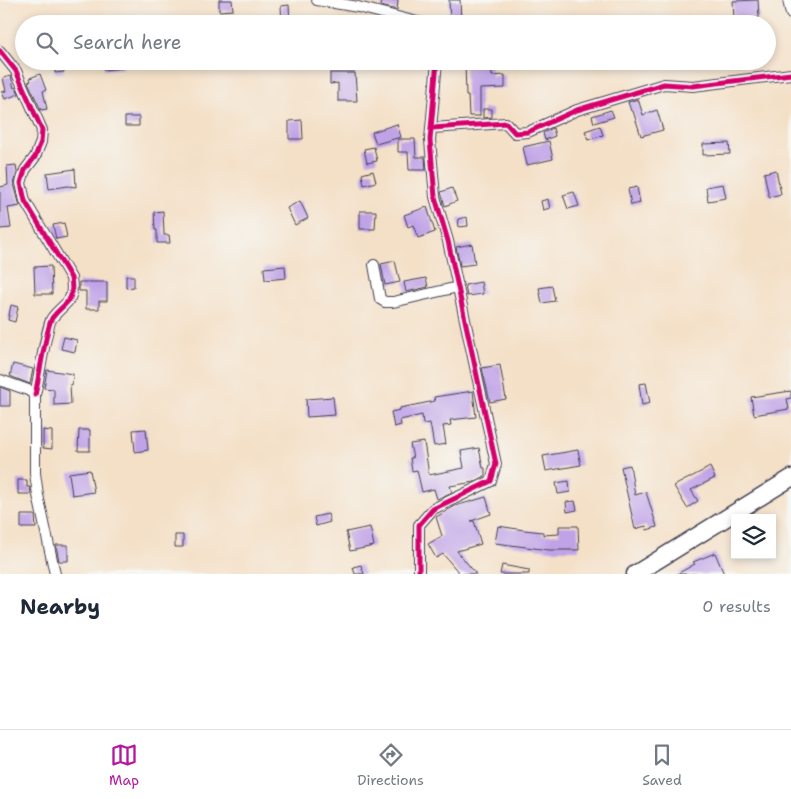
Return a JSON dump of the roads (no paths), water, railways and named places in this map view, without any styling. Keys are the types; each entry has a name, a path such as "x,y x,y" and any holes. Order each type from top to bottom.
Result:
{"highway":[{"path":"635,574 791,478"}],"street":[{"path":"317,0 358,4 395,15"},
{"path":"788,0 791,14"},
{"path":"0,51 15,70"},
{"path":"15,70 42,130 40,142 34,157 25,170 21,183 25,201 71,278 73,292 66,305 51,319 35,395 35,473 38,495 56,574"},
{"path":"419,574 419,525 433,509 491,481 496,464 448,241 435,197 430,140 437,70"},
{"path":"432,128 506,123 516,133 528,132 577,110 664,84 693,86 791,74"},
{"path":"374,265 380,299 385,302 458,287"},
{"path":"0,380 28,390 35,395"}]}
